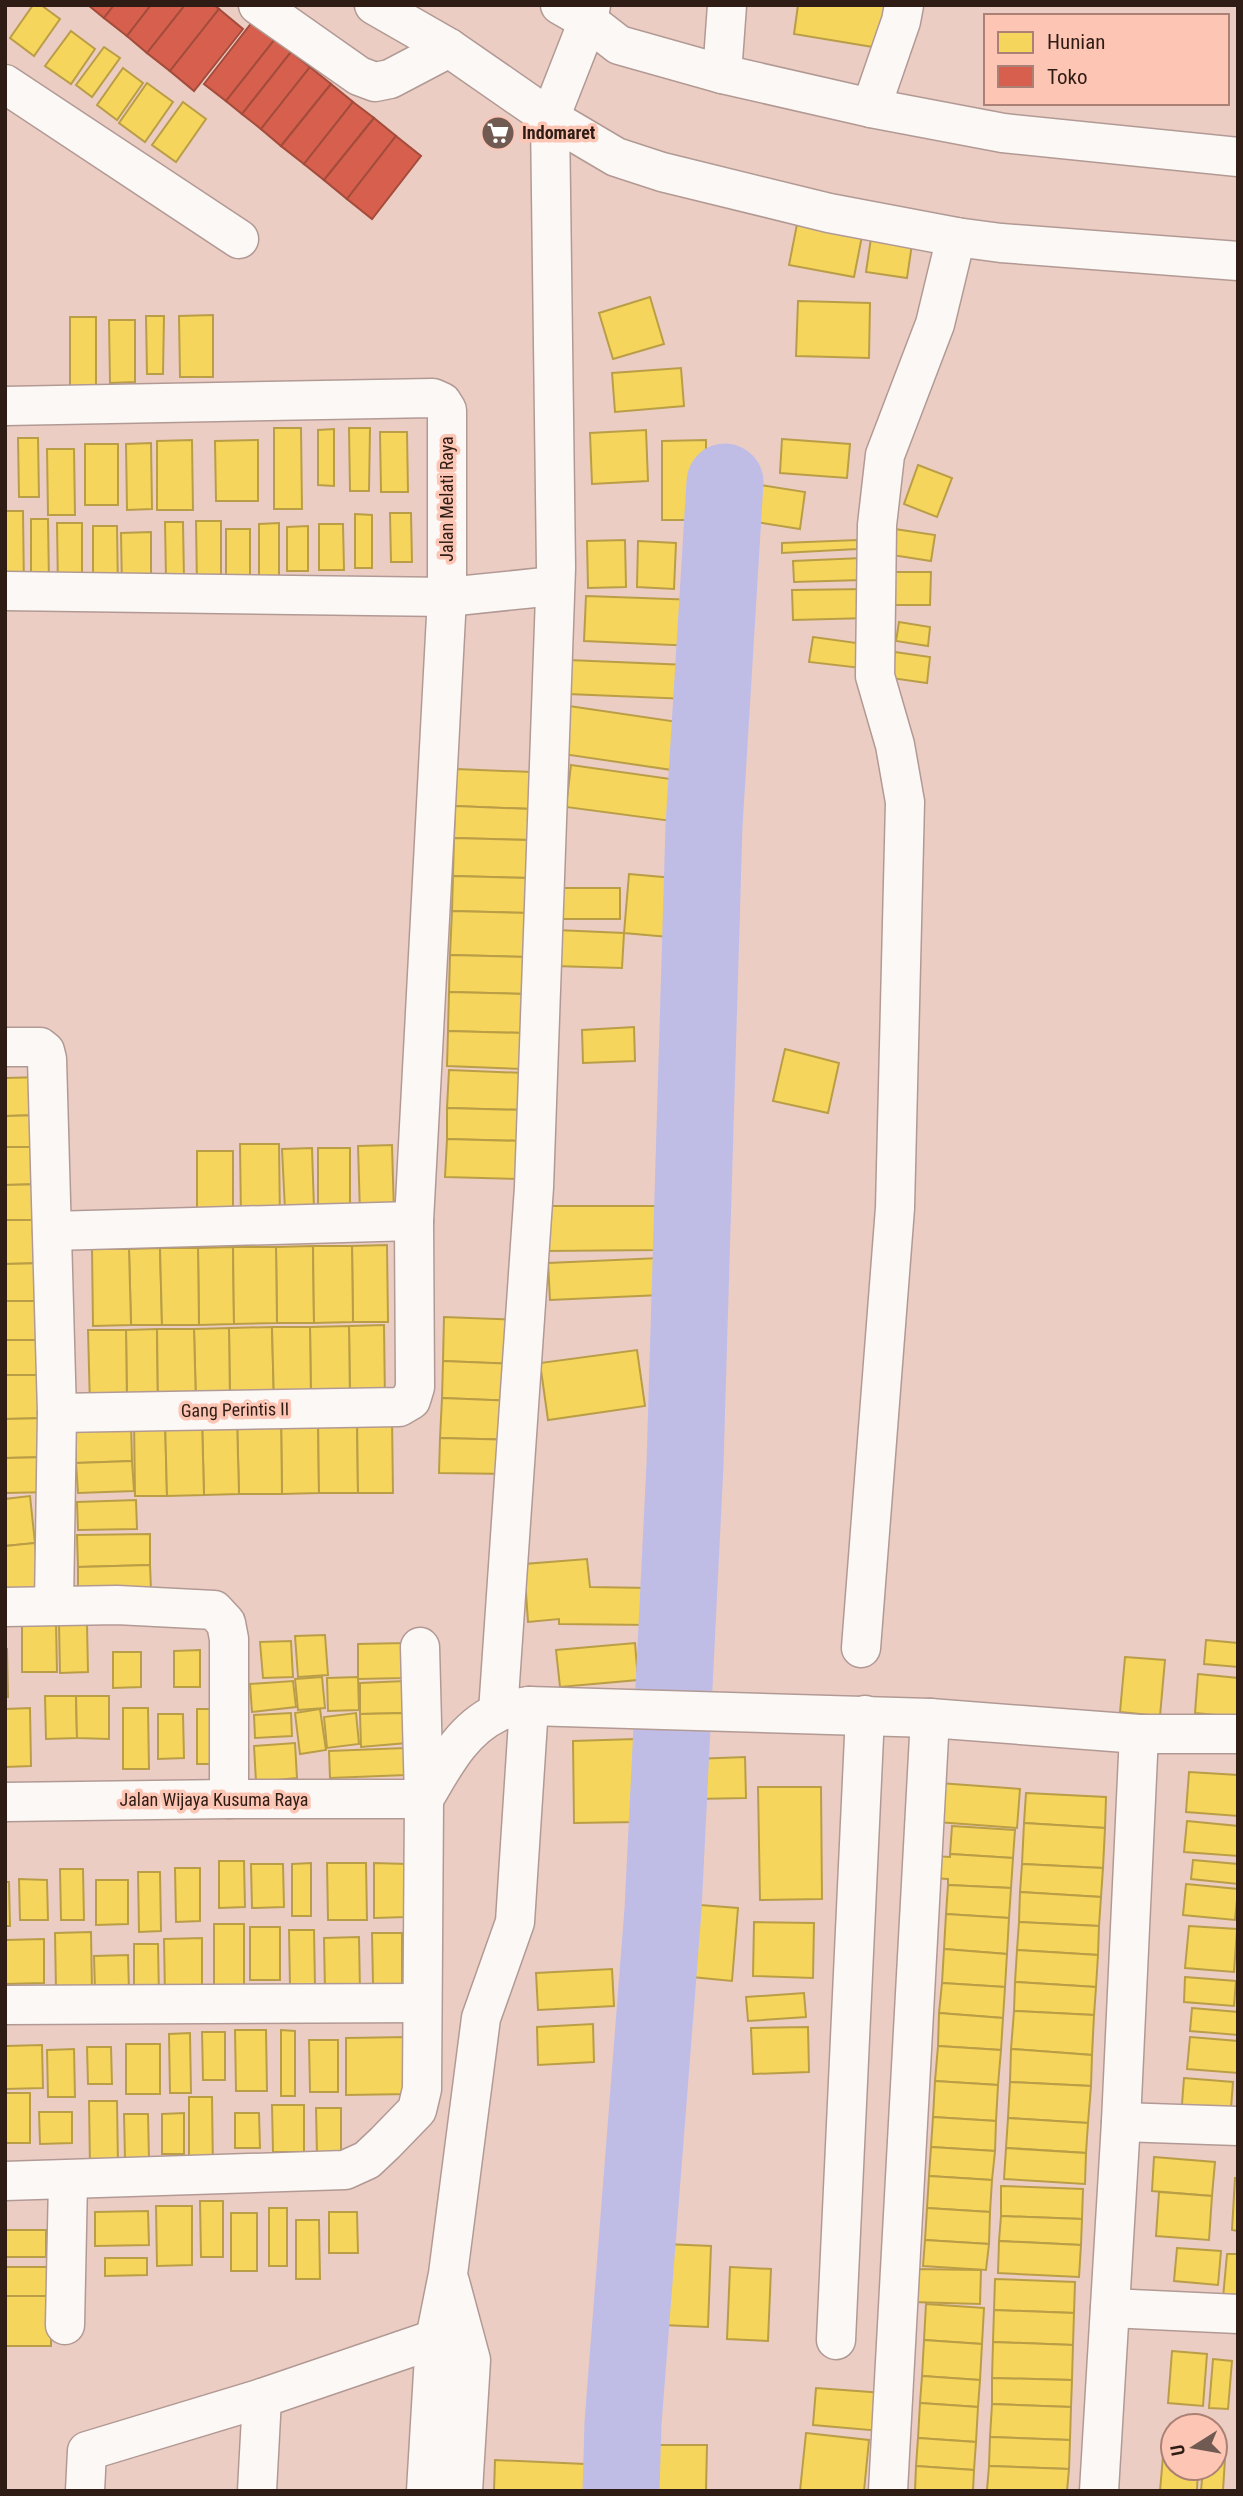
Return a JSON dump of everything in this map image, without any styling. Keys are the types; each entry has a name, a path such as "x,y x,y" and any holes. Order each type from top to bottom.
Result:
{"street":[{"path":"258,5 359,76 375,82 390,79 449,48"},
{"path":"374,5 449,48 550,118 616,157 662,173 829,213 956,237 1001,243 1238,261"},
{"path":"722,74 727,5"},
{"path":"872,108 904,5"},
{"path":"426,2491 435,2339 448,2274 481,2018 515,1922 513,1709 556,568 550,118 580,11 619,45 722,74 872,108 1003,133 1238,157"},
{"path":"5,84 239,239"},
{"path":"861,1648 895,1208 905,802 895,746 875,676 877,525 884,455 934,324 956,237"},
{"name":"Jalan Melati Raya","path":"5,406 433,398 442,402 447,410 447,597 414,1221 415,1387 411,1400"},
{"path":"5,592 447,597 554,586"},
{"path":"5,1047 36,1046 45,1051 47,1059 57,1413 54,1605"},
{"path":"52,1231 414,1221"},
{"name":"Gang Perintis II","path":"57,1413 399,1407 411,1400"},
{"path":"5,1606 117,1605 214,1610 226,1623 229,1639 229,1799"},
{"path":"5,2181 345,2170 367,2160 417,2110 422,2089 424,1799 420,1647"},
{"path":"424,1799 455,1748 474,1729 513,1709 865,1715 1139,1734 1238,1734"},
{"path":"836,2340 865,1715"},
{"path":"888,2491 930,1718"},
{"path":"1099,2491 1121,2122 1139,1734"},
{"name":"Jalan Wijaya Kusuma Raya","path":"5,1802 424,1799"},
{"path":"5,2005 422,2003"},
{"path":"1121,2122 1238,2126"},
{"path":"65,2325 68,2180"},
{"path":"448,2274 471,2360 463,2491"},
{"path":"1110,2308 1238,2314"},
{"path":"85,2491 87,2451 261,2398 435,2339"},
{"path":"257,2491 261,2398"}],"building: Hunian":[{"path":"33,5 41,5 60,19 34,56 10,38"},
{"path":"798,5 885,5 879,48 794,34"},
{"path":"71,31 95,49 71,84 45,66"},
{"path":"104,47 120,58 92,97 76,85"},
{"path":"123,68 143,83 117,120 97,105"},
{"path":"147,83 173,102 145,142 119,123"},
{"path":"183,102 206,119 176,162 152,145"},
{"path":"798,219 863,231 854,277 789,265"},
{"path":"871,238 912,244 907,278 866,272"},
{"path":"650,297 664,344 613,359 599,313"},
{"path":"798,301 870,303 869,358 796,356"},
{"path":"213,315 213,377 180,377 179,316"},
{"path":"146,316 164,316 163,374 147,374"},
{"path":"70,317 96,317 96,389 70,389"},
{"path":"109,320 135,320 135,382 110,383"},
{"path":"681,368 684,406 615,412 612,373"},
{"path":"274,428 301,428 302,509 274,509"},
{"path":"349,428 370,428 369,491 350,491"},
{"path":"334,429 334,486 318,485 318,430"},
{"path":"646,430 648,481 592,484 590,433"},
{"path":"380,432 407,432 408,492 381,492"},
{"path":"18,438 38,438 39,497 19,497"},
{"path":"782,439 850,444 847,478 780,473"},
{"path":"192,440 193,510 157,510 157,441"},
{"path":"258,440 258,501 216,501 215,441"},
{"path":"706,440 706,520 662,520 662,441"},
{"path":"151,443 152,509 127,510 126,444"},
{"path":"85,444 118,444 118,505 85,505"},
{"path":"47,449 74,449 75,515 48,515"},
{"path":"918,465 952,478 937,517 904,504"},
{"path":"754,484 805,492 800,529 749,521"},
{"path":"5,511 23,511 24,590 5,590"},
{"path":"390,513 411,513 412,562 391,562"},
{"path":"355,514 372,515 372,568 355,568"},
{"path":"31,519 48,519 49,583 31,582"},
{"path":"196,521 221,521 221,587 197,587"},
{"path":"165,522 183,522 184,580 166,580"},
{"path":"57,523 82,523 82,589 58,590"},
{"path":"279,523 279,578 259,578 259,524"},
{"path":"319,524 343,524 344,570 319,570"},
{"path":"93,526 117,526 118,591 93,591"},
{"path":"308,526 308,571 287,571 287,527"},
{"path":"226,529 250,529 250,575 226,575"},
{"path":"895,529 935,535 931,561 892,555"},
{"path":"151,532 151,587 122,588 121,533"},
{"path":"625,540 626,587 588,588 587,541"},
{"path":"857,540 857,549 782,553 782,543"},
{"path":"638,541 676,543 674,589 637,587"},
{"path":"862,558 862,580 794,582 793,561"},
{"path":"894,572 931,572 930,605 893,605"},
{"path":"868,589 869,618 793,620 792,590"},
{"path":"586,596 697,600 695,646 584,641"},
{"path":"899,622 930,627 928,646 896,641"},
{"path":"813,637 864,644 861,668 809,662"},
{"path":"895,652 930,657 927,683 891,678"},
{"path":"568,660 688,665 688,699 568,694"},
{"path":"569,706 678,722 672,770 563,754"},
{"path":"571,765 685,781 679,822 566,807"},
{"path":"456,769 532,772 531,809 455,806"},
{"path":"455,806 531,809 530,840 454,838"},
{"path":"454,838 530,840 529,878 453,876"},
{"path":"629,874 685,879 680,938 624,933"},
{"path":"453,876 529,878 528,913 452,911"},
{"path":"549,888 620,888 620,919 549,919"},
{"path":"452,911 528,913 527,957 450,955"},
{"path":"556,930 624,933 622,968 554,966"},
{"path":"450,955 527,957 525,994 449,992"},
{"path":"449,992 525,994 524,1033 448,1031"},
{"path":"634,1027 635,1061 583,1063 582,1030"},
{"path":"448,1031 524,1033 523,1069 447,1066"},
{"path":"785,1049 839,1063 828,1113 773,1101"},
{"path":"449,1070 525,1073 524,1110 447,1108"},
{"path":"43,1077 43,1115 5,1116 5,1078"},
{"path":"447,1108 524,1110 523,1141 447,1139"},
{"path":"43,1115 44,1147 5,1147 5,1116"},
{"path":"447,1139 523,1141 521,1179 445,1177"},
{"path":"240,1144 279,1144 280,1221 241,1221"},
{"path":"392,1145 394,1213 360,1214 358,1146"},
{"path":"5,1147 44,1147 45,1184 5,1185"},
{"path":"312,1148 314,1209 285,1210 282,1149"},
{"path":"318,1148 350,1148 350,1213 318,1213"},
{"path":"197,1151 233,1151 233,1220 197,1219"},
{"path":"45,1184 46,1220 5,1220 5,1185"},
{"path":"544,1206 661,1206 661,1250 544,1251"},
{"path":"5,1220 46,1220 46,1263 5,1264"},
{"path":"387,1245 388,1322 353,1322 352,1246"},
{"path":"313,1246 314,1323 277,1323 276,1247"},
{"path":"313,1246 352,1246 353,1322 314,1323"},
{"path":"233,1247 234,1324 199,1325 198,1248"},
{"path":"233,1247 276,1247 277,1323 234,1324"},
{"path":"160,1248 162,1325 131,1325 129,1249"},
{"path":"160,1248 198,1248 199,1325 162,1325"},
{"path":"92,1249 129,1249 131,1325 93,1326"},
{"path":"660,1258 661,1295 550,1300 548,1263"},
{"path":"46,1263 47,1301 5,1301 5,1264"},
{"path":"5,1301 47,1301 48,1340 5,1340"},
{"path":"444,1317 520,1320 519,1364 443,1361"},
{"path":"384,1325 385,1402 350,1403 349,1326"},
{"path":"349,1326 350,1403 311,1403 310,1327"},
{"path":"272,1327 274,1404 230,1404 229,1328"},
{"path":"272,1327 310,1327 311,1403 274,1404"},
{"path":"229,1328 230,1404 196,1405 194,1329"},
{"path":"157,1329 158,1405 127,1406 126,1330"},
{"path":"157,1329 194,1329 196,1405 158,1405"},
{"path":"88,1330 126,1330 127,1406 90,1406"},
{"path":"5,1340 48,1340 48,1375 5,1375"},
{"path":"637,1350 645,1406 548,1420 540,1363"},
{"path":"443,1361 519,1364 518,1401 442,1398"},
{"path":"5,1375 48,1375 49,1418 5,1419"},
{"path":"442,1398 518,1401 515,1440 440,1438"},
{"path":"318,1416 319,1493 282,1494 281,1417"},
{"path":"318,1416 357,1416 358,1493 319,1493"},
{"path":"357,1416 392,1416 393,1493 358,1493"},
{"path":"281,1417 282,1494 239,1494 237,1418"},
{"path":"49,1418 50,1457 5,1458 5,1419"},
{"path":"237,1418 239,1494 204,1495 202,1419"},
{"path":"165,1419 167,1496 135,1496 134,1420"},
{"path":"165,1419 202,1419 204,1495 167,1496"},
{"path":"131,1424 132,1461 76,1463 75,1426"},
{"path":"440,1438 515,1440 512,1474 439,1473"},
{"path":"50,1457 51,1492 5,1493 5,1458"},
{"path":"132,1461 134,1491 78,1493 76,1463"},
{"path":"30,1496 35,1543 5,1546 5,1499"},
{"path":"136,1500 137,1529 78,1530 77,1502"},
{"path":"150,1534 150,1565 78,1567 77,1535"},
{"path":"35,1543 39,1591 5,1594 5,1546"},
{"path":"587,1559 590,1587 650,1588 650,1625 559,1624 559,1619 528,1622 524,1564"},
{"path":"150,1565 151,1590 78,1592 78,1567"},
{"path":"22,1623 56,1623 57,1672 22,1672"},
{"path":"59,1624 87,1624 88,1672 60,1673"},
{"path":"325,1635 328,1675 298,1677 295,1636"},
{"path":"1206,1640 1238,1643 1238,1667 1204,1664"},
{"path":"291,1641 293,1677 263,1678 260,1642"},
{"path":"404,1643 404,1678 358,1679 358,1644"},
{"path":"635,1643 638,1680 560,1687 556,1650"},
{"path":"7,1649 8,1697 5,1697"},
{"path":"200,1650 200,1687 174,1687 174,1651"},
{"path":"113,1652 141,1652 141,1687 113,1688"},
{"path":"1125,1657 1165,1660 1160,1716 1120,1712"},
{"path":"1198,1674 1238,1678 1238,1717 1195,1713"},
{"path":"322,1677 325,1708 298,1710 295,1679"},
{"path":"358,1677 359,1710 328,1711 327,1678"},
{"path":"293,1681 296,1707 252,1712 250,1684"},
{"path":"405,1681 406,1713 360,1714 360,1683"},
{"path":"45,1696 76,1696 77,1738 46,1739"},
{"path":"76,1696 109,1696 109,1739 77,1738"},
{"path":"30,1708 31,1766 5,1767 5,1709"},
{"path":"123,1708 148,1708 149,1769 123,1769"},
{"path":"197,1709 219,1709 220,1764 197,1764"},
{"path":"320,1709 326,1750 300,1754 295,1713"},
{"path":"291,1713 292,1736 255,1738 254,1715"},
{"path":"356,1713 359,1744 327,1748 324,1717"},
{"path":"406,1713 407,1743 361,1747 360,1714"},
{"path":"158,1714 183,1714 184,1758 158,1759"},
{"path":"635,1739 637,1822 574,1823 573,1741"},
{"path":"295,1743 297,1778 256,1782 254,1746"},
{"path":"405,1748 406,1775 330,1778 329,1751"},
{"path":"745,1757 746,1798 695,1799 693,1759"},
{"path":"1189,1772 1238,1775 1238,1816 1186,1812"},
{"path":"939,1783 1020,1789 1017,1828 937,1822"},
{"path":"758,1787 821,1787 822,1899 760,1900"},
{"path":"1026,1793 1106,1797 1105,1828 1024,1823"},
{"path":"1187,1821 1238,1826 1238,1856 1184,1852"},
{"path":"1024,1823 1105,1828 1103,1868 1022,1864"},
{"path":"952,1826 1015,1830 1013,1858 950,1854"},
{"path":"950,1854 1013,1858 1011,1888 948,1885 948,1879 930,1878 931,1856 950,1857"},
{"path":"1193,1860 1238,1864 1238,1884 1191,1879"},
{"path":"219,1861 244,1861 245,1907 219,1908"},
{"path":"311,1863 311,1916 292,1916 292,1864"},
{"path":"327,1863 366,1863 367,1920 328,1920"},
{"path":"374,1863 407,1864 407,1917 374,1918"},
{"path":"251,1864 283,1864 284,1907 252,1908"},
{"path":"1022,1864 1103,1868 1101,1897 1020,1892"},
{"path":"175,1868 200,1868 200,1921 176,1922"},
{"path":"60,1869 83,1869 84,1920 61,1920"},
{"path":"138,1872 160,1872 161,1931 139,1932"},
{"path":"19,1879 47,1880 48,1920 20,1920"},
{"path":"96,1880 128,1880 128,1924 96,1925"},
{"path":"5,1882 9,1882 10,1926 5,1926"},
{"path":"1186,1884 1238,1889 1235,1920 1183,1915"},
{"path":"948,1885 1011,1888 1009,1918 946,1914"},
{"path":"1020,1892 1101,1897 1099,1926 1019,1922"},
{"path":"700,1905 738,1908 732,1981 692,1977"},
{"path":"946,1914 1009,1918 1007,1954 944,1949"},
{"path":"754,1922 814,1923 813,1978 753,1976"},
{"path":"1019,1922 1099,1926 1098,1955 1017,1950"},
{"path":"214,1924 244,1924 244,1985 214,1985"},
{"path":"1189,1926 1237,1929 1234,1972 1185,1968"},
{"path":"250,1927 280,1927 280,1980 250,1980"},
{"path":"289,1930 314,1930 315,1987 290,1987"},
{"path":"91,1932 92,1991 56,1991 55,1933"},
{"path":"372,1933 402,1933 402,1984 373,1984"},
{"path":"359,1937 360,1992 325,1993 324,1938"},
{"path":"202,1938 202,1997 165,1997 164,1939"},
{"path":"44,1939 44,1983 5,1984 5,1940"},
{"path":"134,1944 158,1944 159,1998 134,1999"},
{"path":"944,1949 1007,1954 1005,1987 942,1983"},
{"path":"1017,1950 1098,1955 1096,1987 1015,1982"},
{"path":"128,1955 129,1990 95,1990 94,1956"},
{"path":"612,1969 614,2006 538,2010 536,1973"},
{"path":"1185,1977 1236,1981 1234,2006 1184,2002"},
{"path":"1015,1982 1096,1987 1094,2015 1014,2011"},
{"path":"942,1983 1005,1987 1003,2018 939,2013"},
{"path":"804,1993 806,2017 748,2021 746,1997"},
{"path":"1192,2008 1238,2012 1238,2035 1190,2031"},
{"path":"1014,2011 1094,2015 1092,2055 1011,2049"},
{"path":"939,2013 1003,2018 1001,2050 938,2046"},
{"path":"593,2024 594,2062 538,2065 537,2027"},
{"path":"808,2027 809,2072 753,2074 751,2028"},
{"path":"235,2030 266,2030 267,2091 236,2091"},
{"path":"281,2030 295,2031 295,2096 281,2096"},
{"path":"202,2032 225,2032 225,2080 203,2080"},
{"path":"190,2033 191,2093 170,2093 169,2034"},
{"path":"409,2037 410,2094 346,2095 346,2038"},
{"path":"1190,2037 1238,2041 1238,2073 1187,2069"},
{"path":"309,2040 338,2040 338,2092 310,2092"},
{"path":"126,2044 160,2044 160,2094 126,2094"},
{"path":"42,2045 43,2088 6,2089 6,2046"},
{"path":"938,2046 1001,2050 998,2085 935,2081"},
{"path":"87,2047 111,2047 112,2084 88,2084"},
{"path":"74,2049 75,2097 48,2097 47,2050"},
{"path":"1011,2049 1092,2055 1091,2086 1010,2082"},
{"path":"1184,2078 1233,2082 1230,2122 1181,2117"},
{"path":"935,2081 998,2085 996,2121 933,2117"},
{"path":"1010,2082 1091,2086 1088,2123 1008,2118"},
{"path":"5,2093 30,2093 30,2143 5,2143"},
{"path":"189,2097 212,2097 213,2172 189,2172"},
{"path":"89,2101 117,2101 118,2166 90,2167"},
{"path":"272,2105 304,2105 304,2152 273,2152"},
{"path":"316,2108 341,2108 341,2156 317,2155"},
{"path":"39,2112 72,2112 72,2143 40,2144"},
{"path":"184,2113 184,2154 162,2154 162,2114"},
{"path":"235,2113 259,2113 260,2148 235,2148"},
{"path":"124,2114 148,2114 149,2160 125,2160"},
{"path":"933,2117 996,2121 995,2151 931,2147"},
{"path":"1008,2118 1088,2123 1086,2153 1006,2148"},
{"path":"931,2147 995,2151 992,2180 929,2176"},
{"path":"1006,2148 1086,2153 1085,2184 1004,2179"},
{"path":"1154,2157 1215,2162 1212,2196 1152,2191"},
{"path":"929,2176 992,2180 990,2212 927,2208"},
{"path":"1235,2178 1238,2178 1238,2231 1232,2230"},
{"path":"1001,2186 1083,2189 1082,2219 1001,2216"},
{"path":"1159,2192 1212,2196 1209,2240 1156,2236"},
{"path":"200,2201 223,2201 223,2257 201,2257"},
{"path":"156,2206 192,2206 192,2265 157,2266"},
{"path":"269,2208 287,2208 287,2266 269,2266"},
{"path":"927,2208 990,2212 989,2244 925,2240"},
{"path":"148,2211 149,2245 95,2246 95,2212"},
{"path":"329,2212 357,2212 358,2253 329,2253"},
{"path":"231,2213 257,2213 257,2271 231,2271"},
{"path":"1001,2216 1082,2219 1081,2245 999,2241"},
{"path":"296,2220 319,2220 320,2279 296,2279"},
{"path":"5,2230 46,2230 46,2257 5,2257"},
{"path":"925,2240 989,2244 986,2270 923,2266"},
{"path":"999,2241 1081,2245 1079,2277 998,2273"},
{"path":"665,2244 711,2246 708,2327 662,2325"},
{"path":"1177,2248 1221,2251 1218,2285 1174,2281"},
{"path":"1227,2254 1238,2254 1238,2299 1223,2298"},
{"path":"105,2258 147,2258 147,2275 105,2276"},
{"path":"5,2267 51,2267 51,2296 5,2296"},
{"path":"730,2267 771,2269 768,2341 727,2339"},
{"path":"913,2269 981,2270 980,2304 912,2302"},
{"path":"995,2279 1075,2282 1074,2313 994,2310"},
{"path":"5,2296 51,2296 51,2346 5,2346"},
{"path":"926,2304 984,2308 982,2344 924,2340"},
{"path":"994,2310 1074,2313 1073,2345 993,2342"},
{"path":"924,2340 982,2344 980,2380 922,2376"},
{"path":"993,2342 1073,2345 1072,2380 992,2378"},
{"path":"1172,2351 1207,2354 1203,2406 1168,2403"},
{"path":"1213,2359 1232,2361 1228,2409 1209,2408"},
{"path":"922,2376 980,2380 978,2407 920,2403"},
{"path":"992,2378 1072,2380 1071,2407 992,2404"},
{"path":"816,2388 884,2393 881,2431 813,2425"},
{"path":"920,2403 978,2407 976,2442 918,2438"},
{"path":"992,2404 1071,2407 1070,2440 990,2437"},
{"path":"806,2433 869,2440 864,2491 800,2491"},
{"path":"990,2437 1070,2440 1069,2469 989,2466"},
{"path":"918,2438 976,2442 974,2470 916,2466"},
{"path":"643,2445 707,2445 706,2491 643,2491"},
{"path":"495,2460 607,2465 605,2491 494,2491"},
{"path":"916,2466 974,2470 973,2491 915,2491"},
{"path":"989,2466 1069,2469 1067,2491 987,2490"},
{"path":"1161,2482 1197,2482 1197,2491 1160,2491"},
{"path":"1202,2482 1224,2482 1223,2491 1201,2491"}],"building: Toko":[{"path":"88,5 114,5 104,18"},
{"path":"114,5 151,5 127,36 104,18"},
{"path":"151,5 185,5 147,53 127,36"},
{"path":"185,5 214,5 219,9 170,71 147,53"},
{"path":"219,9 243,29 194,91 170,71"},
{"path":"253,21 275,39 226,101 204,84"},
{"path":"275,39 291,52 242,114 226,101"},
{"path":"291,52 310,67 261,129 242,114"},
{"path":"310,67 331,84 281,146 261,129"},
{"path":"331,84 353,102 304,164 281,146"},
{"path":"353,102 374,118 324,180 304,164"},
{"path":"374,118 396,136 347,199 324,180"},
{"path":"396,136 421,156 372,219 347,199"}],"waterway":[{"path":"621,2491 623,2423 663,1910 685,1464 704,826 725,482"}],"place":[{"name":"Indomaret","path":"498,133"}]}
